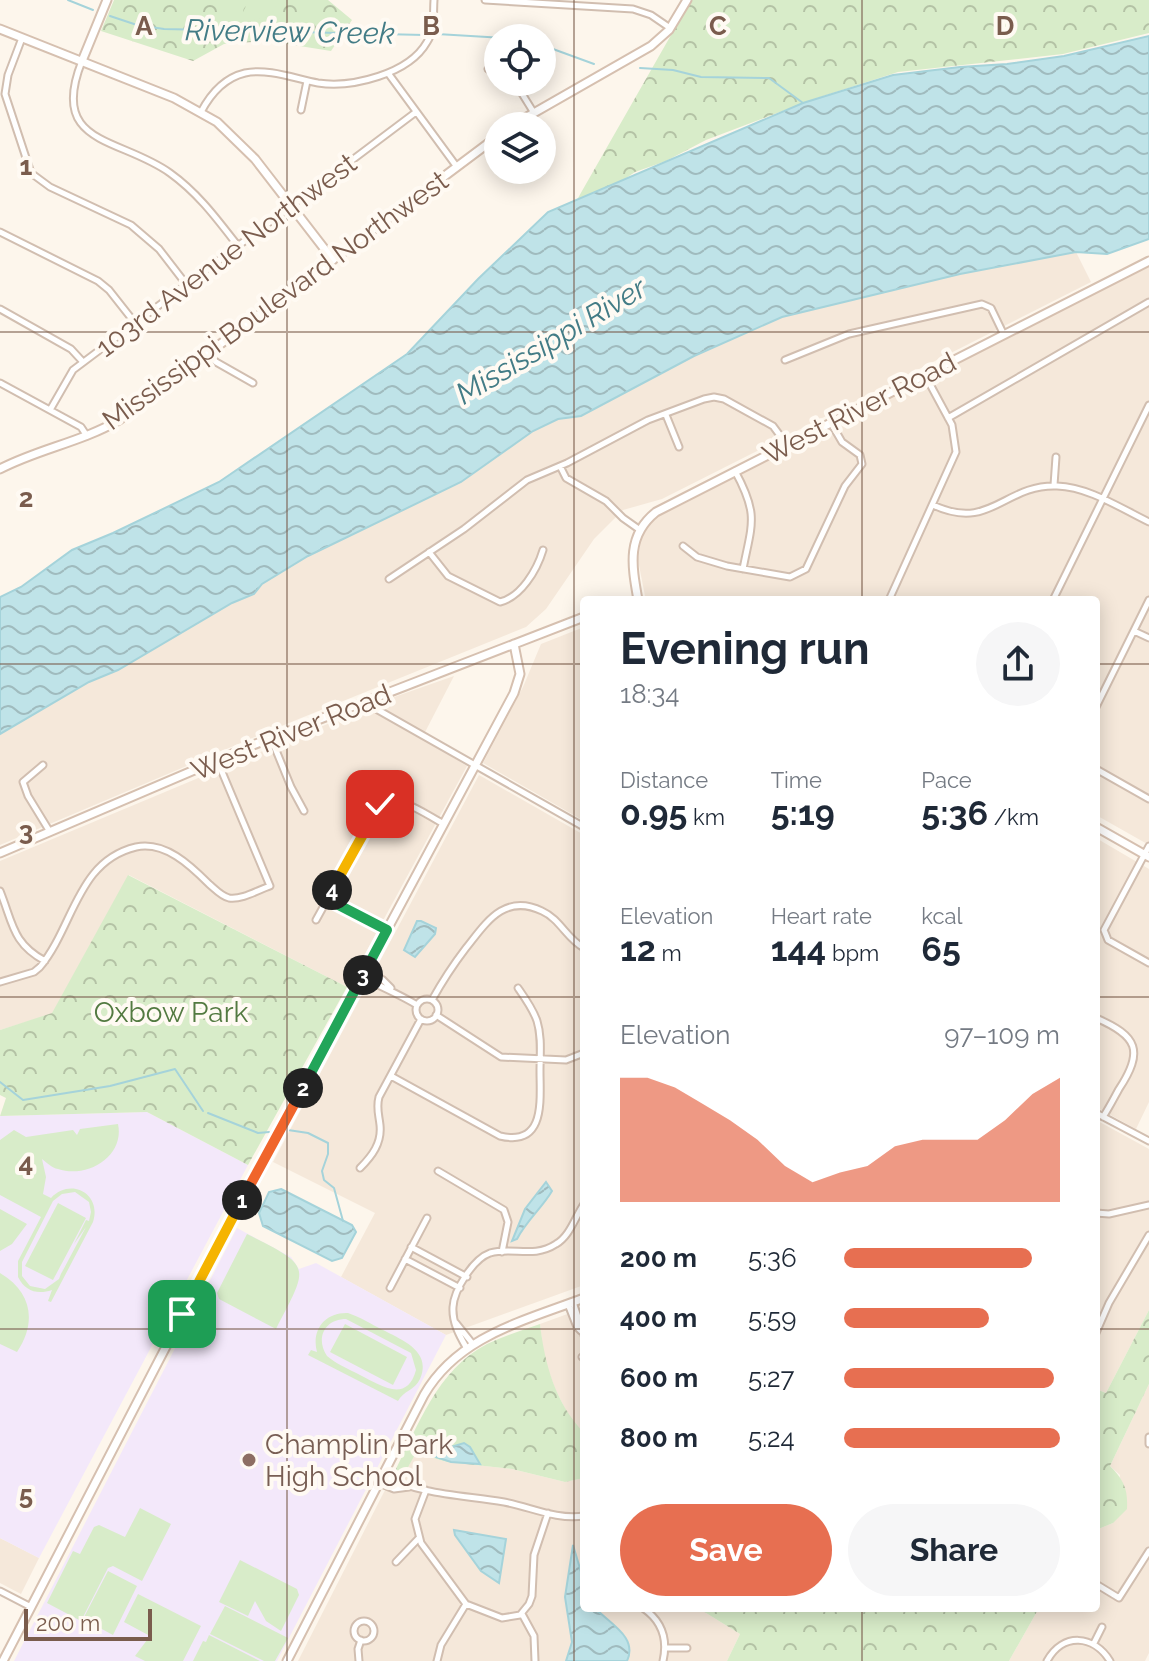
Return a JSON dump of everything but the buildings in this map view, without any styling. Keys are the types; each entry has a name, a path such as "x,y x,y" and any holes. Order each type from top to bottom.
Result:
{"street":[{"path":"107,0 82,61 72,97 74,110 83,127 100,139 171,174 206,205 238,246"},
{"path":"201,112 218,87 245,73 261,72 307,81 345,84 388,73 418,53 427,43 432,30 434,0"},
{"path":"485,0 633,9 651,15 670,28"},
{"path":"536,112 651,46 670,28 687,0"},
{"path":"0,29 201,112 226,129 244,146 333,260"},
{"path":"22,38 5,89 31,173 50,187 116,216 137,229 159,249 186,284"},
{"path":"388,73 457,167"},
{"path":"301,110 307,81"},
{"name":"103rd Avenue Northwest","path":"50,410 70,374 83,362 416,112"},
{"name":"Mississippi Boulevard Northwest","path":"0,469 30,454 87,436 119,420 484,147"},
{"path":"0,232 98,281 135,323"},
{"name":"West River Road","path":"640,530 652,515 664,507 1148,264"},
{"path":"948,418 1149,302"},
{"path":"785,360 849,334 982,304 991,308 1004,335"},
{"path":"0,309 71,349 83,362"},
{"path":"208,354 253,383"},
{"path":"891,596 956,452 955,433 925,375"},
{"path":"0,383 81,427 87,436"},
{"path":"389,579 464,529 527,480 648,420 706,398 721,398 773,426 787,445"},
{"path":"1055,596 1149,405"},
{"path":"666,414 679,447"},
{"path":"683,546 697,557 743,569 790,577 806,569 845,486 862,464 860,455 842,442 831,423"},
{"path":"1054,485 1056,457"},
{"path":"560,466 566,478 606,501 640,530 632,554 637,596"},
{"path":"735,471 752,509 743,569"},
{"path":"933,505 960,514 978,514 1030,489 1054,485 1082,490 1149,522"},
{"path":"429,552 448,576 500,602 506,601 525,583 539,565 543,550"},
{"path":"1100,699 1149,600"},
{"name":"West River Road","path":"0,853 271,738 580,619"},
{"path":"1134,631 1149,638"},
{"path":"3,1661 240,1204 518,683 520,666 514,644"},
{"path":"378,710 580,825"},
{"path":"271,738 304,811"},
{"path":"0,982 34,972 45,961 90,876 108,859 126,850 145,846 163,849 185,862 228,898 270,886 217,760"},
{"path":"43,765 23,779 28,796 50,832"},
{"path":"1100,771 1149,799"},
{"path":"366,788 380,804"},
{"path":"316,920 380,804 387,800 398,801 444,824"},
{"path":"1100,829 1147,856"},
{"path":"1149,846 1147,856 1104,930 1108,940 1149,963"},
{"path":"0,891 2,904 20,943 45,961"},
{"path":"327,899 387,930"},
{"path":"432,1000 449,969 488,918 508,908 531,907 542,911 556,920 580,945"},
{"path":"364,974 383,980 391,989 417,1005"},
{"path":"391,1076 500,1136 511,1138 525,1135 540,1114 540,1060 538,1025 518,988"},
{"path":"417,1005 425,999 432,1000"},
{"path":"417,1005 417,1014 428,1021 436,1015 437,1009 432,1000"},
{"path":"436,1015 493,1054 510,1059 566,1060 580,1055"},
{"path":"360,1168 374,1152 380,1138 377,1103 421,1019"},
{"path":"1100,1020 1127,1035 1134,1056 1132,1071 1103,1117"},
{"path":"1100,1115 1149,1141"},
{"path":"438,1171 504,1210 508,1222 502,1252"},
{"path":"1100,1213 1149,1205"},
{"path":"469,1345 455,1329 453,1305 480,1258 502,1252 536,1252 556,1244 580,1211"},
{"path":"390,1288 427,1218"},
{"path":"1100,1325 1149,1235"},
{"path":"411,1247 467,1277"},
{"path":"405,1259 460,1288"},
{"path":"287,1661 430,1385 447,1364 469,1345 580,1299"},
{"path":"570,1303 580,1330"},
{"path":"1149,1437 1149,1444"},
{"path":"381,1479 399,1489 410,1487 569,1517 580,1516"},
{"path":"426,1490 415,1515 418,1539 466,1604 502,1618 522,1614 532,1596 534,1555 548,1513"},
{"path":"396,1562 418,1539"},
{"path":"1100,1586 1119,1598 1149,1551"},
{"path":"0,1591 31,1607"},
{"path":"437,1661 441,1645 466,1604"},
{"path":"648,1612 662,1628 666,1648 663,1661"},
{"path":"522,1614 534,1636 535,1661"},
{"path":"368,1621 375,1629 373,1636 361,1640 356,1636 355,1627 359,1622 368,1621"},
{"path":"1094,1643 1102,1627"},
{"path":"359,1661 361,1640"},
{"path":"1047,1661 1059,1643 1080,1640 1094,1643 1104,1650 1110,1661"},
{"path":"666,1648 687,1648"}],"shaded area":[{"path":"1076,252 1091,282 662,499 623,510 594,539 546,609 526,627 0,845 0,734 232,603 254,594 262,584 308,556 461,482 533,431 558,419 581,416 694,356 782,317 960,274"},
{"path":"1149,265 1149,845 1100,817 1100,596 645,596 638,560 641,539 647,526 662,513"},
{"path":"580,629 580,819 483,763 523,687 541,644"},
{"path":"454,676 422,738 467,766 347,987 129,875 52,1014 0,1030 0,861 380,702"},
{"path":"479,775 580,833 580,1286 446,1335 341,1277 375,1213 273,1162"},
{"path":"1100,840 1149,869 1149,1102 1136,1129 1100,1109"},
{"path":"147,1112 248,1165 39,1558 0,1538 0,1116"},
{"path":"1100,1122 1149,1149 1149,1310 1106,1393 1100,1391"},
{"name":"Champlin Park High School","path":"237,1228 291,1257 299,1269 316,1263 446,1335 277,1661 14,1661"},
{"path":"580,1309 580,1429 571,1420 556,1391 544,1359 540,1324"},
{"path":"1149,1384 1149,1433 1146,1441 1149,1450 1149,1653 1145,1661 1009,1661 1037,1612 1100,1612 1100,1528 1113,1523 1120,1475 1110,1466"},
{"path":"416,1453 447,1462 512,1469 565,1482 580,1479 580,1612 704,1612 740,1634 727,1661 298,1661 384,1492 395,1477 402,1477"},
{"path":"0,1538 39,1558 21,1594 0,1583"}],"green space":[{"path":"114,0 328,0 352,20 331,51 268,41 224,44 193,61 101,31"},
{"path":"249,0 279,2 270,16 255,20 243,12"},
{"path":"691,0 1149,0 1149,33 1063,54 898,72 817,98 706,140 666,161 635,172 593,201 570,212"},
{"name":"Oxbow Park","path":"128,875 347,987 248,1165 147,1112 0,1116 6,1098 0,1095 0,1030 52,1013"},
{"path":"118,1124 119,1136 110,1155 92,1168 69,1171 54,1167 42,1159 46,1177 43,1194 51,1198 67,1189 75,1189 89,1197 95,1212 93,1222 51,1302 48,1301 52,1290 32,1291 18,1277 18,1261 41,1217 0,1195 0,1140 14,1130 26,1137 73,1130 77,1135 80,1129","holes":["75,1192 89,1202 89,1221 86,1220 74,1244 86,1227 61,1274 67,1258 59,1279 45,1289 30,1286 22,1276 22,1262 53,1201 62,1194"]},
{"path":"58,1203 86,1218 53,1280 25,1266"},
{"path":"0,1209 27,1224 12,1244 0,1251"},
{"path":"247,1234 284,1254 299,1270 295,1292 276,1329 219,1299 217,1293"},
{"path":"0,1273 19,1289 28,1308 27,1330 17,1352 0,1344"},
{"path":"1149,1310 1149,1384 1110,1466 1124,1485 1127,1509 1113,1523 1100,1528 1100,1391 1106,1393"},
{"path":"340,1313 366,1321 406,1343 419,1354 423,1369 420,1379 398,1401 308,1355 311,1350 317,1352 316,1336 322,1324","holes":["346,1319 411,1353 416,1370 412,1380 406,1387 392,1389 327,1356 322,1336 332,1322"]},
{"path":"345,1324 407,1357 393,1385 330,1352"},
{"path":"540,1324 553,1382 580,1428 580,1479 565,1482 512,1469 447,1462 416,1453 402,1478 395,1477 394,1473 421,1418 442,1384 470,1355 506,1336"},
{"path":"140,1508 171,1524 142,1581 113,1566 108,1568 81,1621 47,1603 73,1551 80,1554 94,1527 99,1525 125,1537"},
{"path":"240,1560 297,1589 299,1595 281,1631 266,1621 255,1601 248,1616 219,1602"},
{"path":"108,1571 137,1586 113,1635 83,1619"},
{"path":"138,1594 201,1626 183,1661 145,1661 135,1656 150,1636 124,1622"},
{"path":"225,1606 288,1638 275,1661 264,1661 210,1634"},
{"path":"704,1612 1037,1612 1009,1661 727,1661 740,1634"},
{"path":"209,1635 260,1661 193,1661"}],"water":[{"name":"Mississippi River","path":"1149,36 1149,239 1107,254 1076,252 960,274 782,317 694,356 581,416 558,419 533,431 461,482 308,556 262,584 254,594 232,603 0,734 0,597 21,587 72,550 219,482 407,354 478,279 548,212 803,103 893,75 1064,56"},
{"path":"417,921 436,928 435,934 415,957 404,950"},
{"path":"546,1182 552,1191 517,1239 512,1241 525,1209"},
{"path":"281,1189 352,1225 356,1232 342,1258 332,1261 263,1226 259,1213 269,1192"},
{"path":"464,1443 480,1464 451,1462 427,1454"},
{"path":"454,1530 506,1539 499,1583 481,1571"},
{"path":"573,1545 580,1569 580,1612 599,1612 621,1632 629,1645 627,1661 566,1661 572,1642 565,1597"}],"waterway":[{"name":"Riverview Creek","path":"68,0 93,10"},
{"name":"Riverview Creek","path":"110,16 137,25 164,29 424,35"},
{"name":"Riverview Creek","path":"437,34 484,37"},
{"name":"Riverview Creek","path":"556,50 594,64"},
{"name":"Riverview Creek","path":"640,68 673,70 701,77 769,78 803,103"},
{"path":"0,1082 23,1100 110,1086 175,1069 203,1111"},
{"path":"208,1113 258,1133 269,1132"},
{"path":"288,1130 308,1133 328,1143 322,1171 324,1180 334,1188 343,1221"}],"place":[{"name":"Champlin Park High School","path":"249,1460"}],"route":[{"path":"182,1314 387,930 327,899 380,804"}]}
